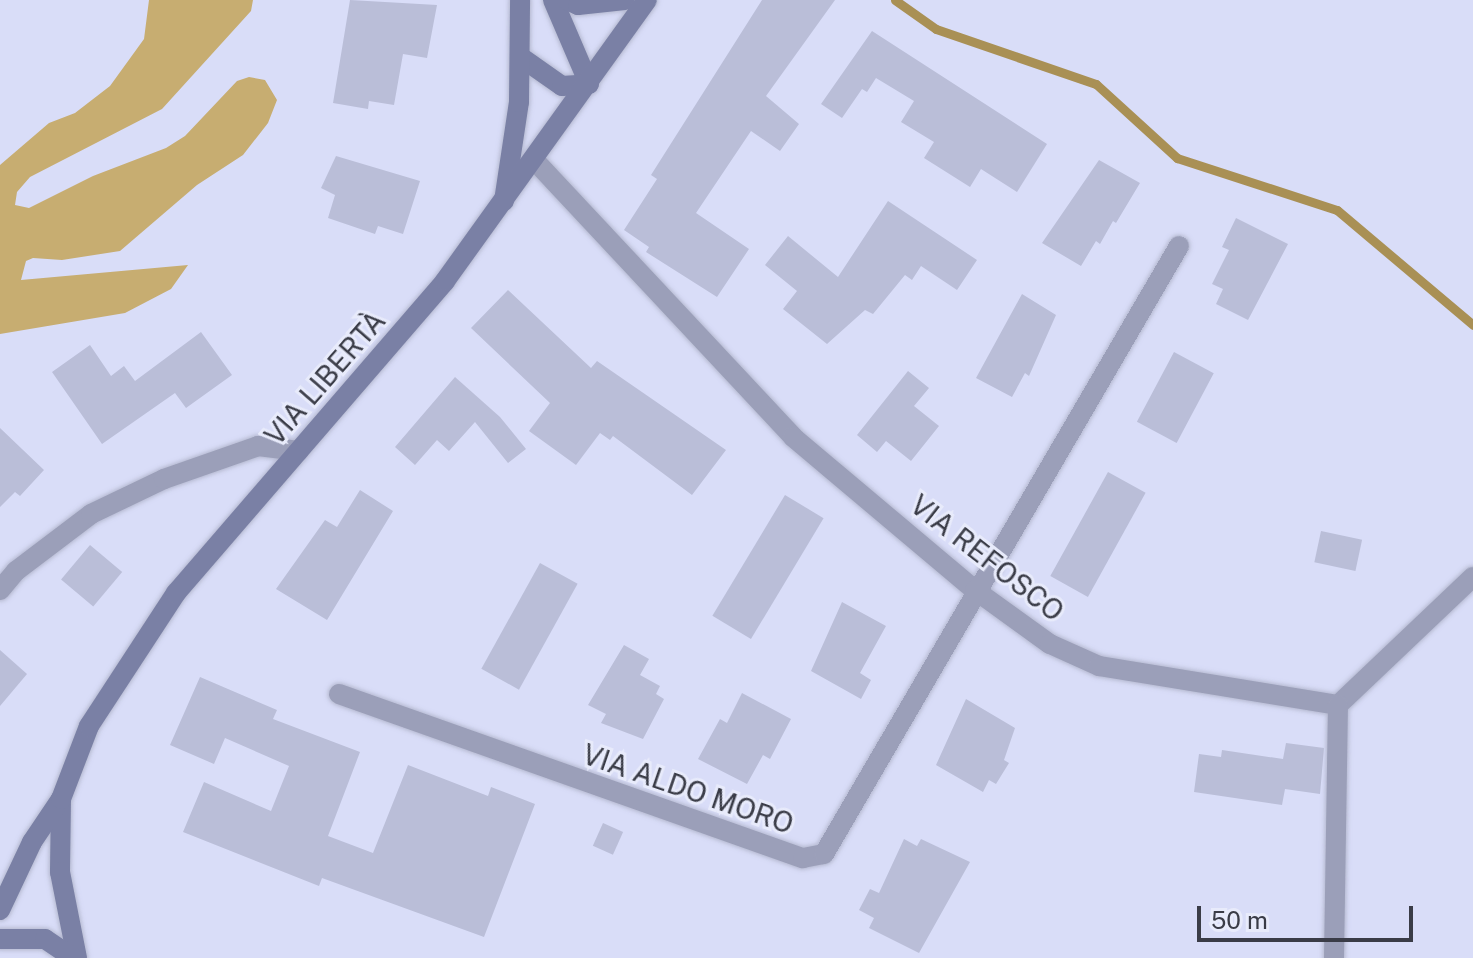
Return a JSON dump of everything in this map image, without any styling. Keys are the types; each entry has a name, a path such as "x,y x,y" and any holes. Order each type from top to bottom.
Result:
{"main road":[{"path":"504,201 522,58 520,0"},
{"path":"522,58 562,86 589,84 553,0"},
{"path":"567,0 578,5 625,0"},
{"name":"VIA LIBERTÀ","path":"0,910 32,842 61,799 89,726 176,593 445,281 536,162 647,0"},
{"name":"VIA LIBERTÀ","path":"61,799 60,872 75,958"},
{"path":"0,939 45,939 75,958"}],"street":[{"name":"VIA REFOSCO","path":"536,162 793,437 975,590 1050,644 1099,666 1338,705"},
{"name":"VIA ALDO MORO","path":"339,694 803,858 824,854 975,590 1179,246"},
{"path":"0,590 16,571 91,514 164,479 258,446 299,451"},
{"path":"1334,958 1338,705 1473,577"}],"shaded area":[{"path":"149,0 253,0 251,11 162,109 30,177 17,192 15,205 29,208 93,176 166,148 185,136 237,81 249,77 265,80 277,100 268,123 243,155 197,185 120,251 62,260 33,258 26,261 21,280 188,265 171,289 125,313 0,334 0,165 49,123 75,113 110,86 144,39"}],"building":[{"path":"350,0 437,5 427,58 403,54 394,105 369,101 368,109 333,103"},
{"path":"762,0 835,0 766,96 799,124 780,151 751,131 696,213 749,249 717,297 646,252 649,247 624,230 657,179 651,175"},
{"path":"872,31 1047,144 1017,192 981,169 970,187 924,158 934,142 901,122 914,101 876,78 867,92 862,89 842,118 821,104"},
{"path":"336,156 420,181 403,234 378,226 375,234 328,218 335,195 321,188"},
{"path":"1099,160 1140,183 1116,223 1113,221 1100,244 1096,241 1081,266 1042,243"},
{"path":"888,201 977,260 957,290 921,266 912,280 905,275 873,314 865,310 827,344 783,309 797,291 765,265 788,236 838,277"},
{"path":"1236,218 1288,244 1248,320 1216,304 1223,289 1212,284 1229,250 1222,247"},
{"path":"508,290 591,368 597,361 726,450 692,495 613,436 610,440 600,433 576,465 529,431 550,403 471,328"},
{"path":"1022,294 1056,315 1029,376 1025,373 1012,397 976,378"},
{"path":"201,332 232,375 186,408 175,393 102,444 52,372 90,345 111,376 124,366 135,381"},
{"path":"1174,352 1214,373 1177,443 1137,422"},
{"path":"908,371 929,388 914,406 939,426 911,461 886,441 877,452 857,435"},
{"path":"455,377 500,417 526,449 508,463 475,422 449,451 437,440 415,465 395,447"},
{"path":"0,428 44,470 20,496 15,492 0,507"},
{"path":"1108,472 1146,493 1088,597 1050,576"},
{"path":"360,490 393,511 327,620 276,589 325,520 337,527"},
{"path":"785,495 824,518 751,639 712,616"},
{"path":"1321,531 1362,540 1355,571 1314,562"},
{"path":"90,545 122,572 93,606 61,579"},
{"path":"540,563 578,584 519,690 481,669"},
{"path":"842,602 886,626 860,673 871,680 861,699 811,671"},
{"path":"624,645 649,659 640,675 660,686 656,694 664,699 643,739 601,723 606,714 588,705"},
{"path":"0,650 27,674 0,706"},
{"path":"200,677 277,710 273,719 360,752 328,836 373,853 408,765 488,796 491,787 535,804 484,937 322,878 319,886 183,832 204,782 271,811 289,766 225,738 214,764 170,745"},
{"path":"742,693 791,719 770,759 763,755 747,784 698,759 720,719 727,723"},
{"path":"966,699 1015,728 1004,760 1009,763 996,784 989,780 983,792 936,765"},
{"path":"1286,743 1324,748 1320,794 1285,789 1282,805 1194,792 1199,754 1221,757 1222,750 1283,759"},
{"path":"603,823 623,832 613,855 593,846"},
{"path":"904,839 917,846 921,839 970,862 919,953 869,928 874,918 859,910 870,889 879,893"}],"waterway":[{"path":"895,0 936,29 1096,84 1177,158 1337,210 1473,325"}]}
